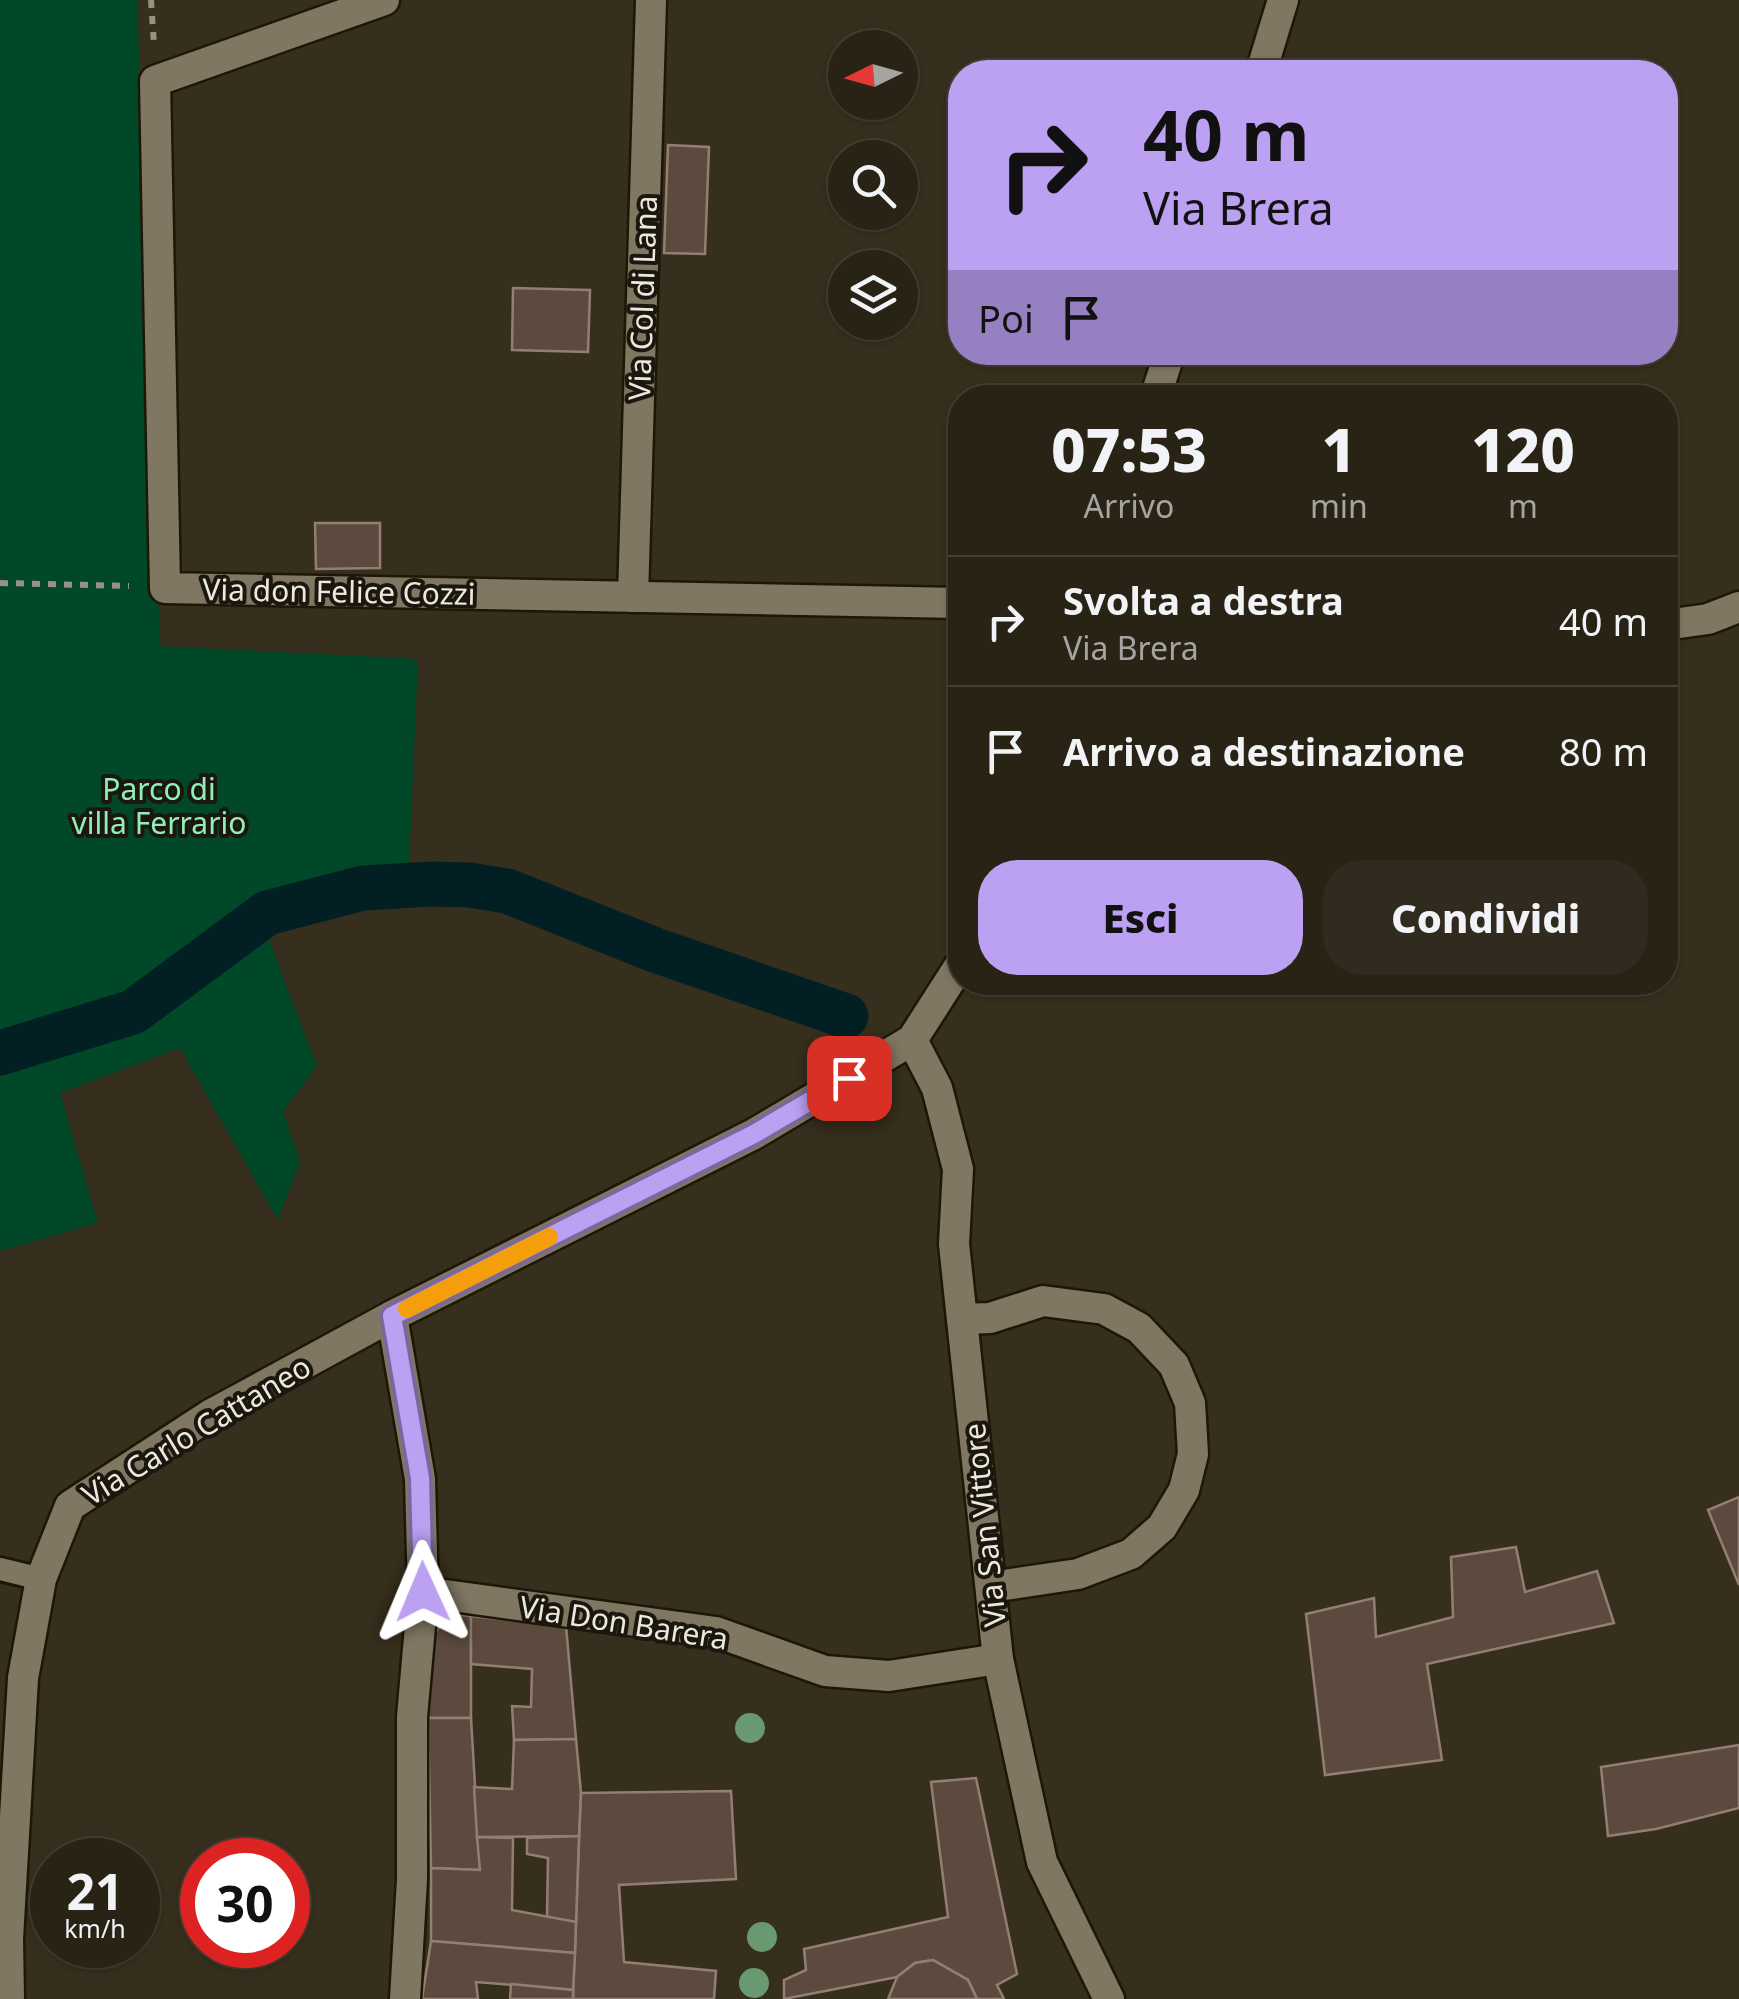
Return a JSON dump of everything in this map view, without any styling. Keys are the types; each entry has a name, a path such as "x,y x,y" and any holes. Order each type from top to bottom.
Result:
{"street":[{"name":"Via don Felice Cozzi","path":"384,0 156,81 165,588 948,603"},
{"name":"Via Col di Lana","path":"633,596 652,0"},
{"path":"1265,60 1283,0"},
{"path":"1678,624 1708,619 1739,607"},
{"path":"912,1040 948,984"},
{"name":"Via Carlo Cattaneo","path":"10,1999 8,1939 24,1678 41,1579 70,1506 210,1415 392,1316 754,1134 912,1040"},
{"name":"Via San Vittore","path":"912,1040 937,1088 958,1168 954,1244 998,1658 1042,1862 1109,1999"},
{"path":"962,1318 990,1318 1044,1301 1104,1309 1139,1328 1174,1365 1190,1403 1193,1454 1184,1490 1162,1527 1131,1554 1078,1574 991,1588"},
{"path":"392,1316 420,1478 423,1592 412,1717 412,1879 404,1999"},
{"name":"Via Don Barera","path":"423,1592 716,1632 825,1671 889,1676 998,1658"}],"lane":[{"path":"0,1569 41,1579"}],"path":[{"path":"0,583 165,588"}],"green space":[{"name":"Parco di villa Ferrario","path":"0,0 137,0 160,646 418,659 408,893 375,895 263,924 317,1066 283,1111 300,1162 278,1220 180,1048 60,1093 98,1223 0,1251"}],"building":[{"path":"668,145 709,147 705,254 664,253"},
{"path":"513,288 590,290 588,352 512,350"},
{"path":"315,523 380,523 380,568 316,569"},
{"path":"1739,1497 1739,1585 1708,1510"},
{"path":"1516,1547 1525,1592 1597,1571 1614,1623 1427,1664 1442,1760 1325,1775 1306,1614 1374,1598 1376,1637 1453,1617 1451,1557"},
{"path":"448,1614 471,1616 471,1718 428,1718 435,1633"},
{"path":"471,1616 566,1626 576,1739 514,1740 512,1706 531,1707 532,1669 471,1664"},
{"path":"428,1718 471,1718 480,1870 431,1868"},
{"path":"576,1739 581,1793 579,1836 477,1837 474,1787 512,1789 514,1740"},
{"path":"1739,1745 1739,1808 1656,1829 1608,1836 1601,1767"},
{"path":"976,1778 1017,1974 997,1985 1004,1999 977,1999 968,1980 933,1960 915,1963 897,1977 784,1999 784,1980 806,1970 804,1949 948,1917 931,1782"},
{"path":"731,1791 736,1879 619,1885 624,1962 716,1971 714,1999 573,1999 581,1793"},
{"path":"579,1836 576,1922 547,1917 548,1858 527,1854 527,1838"},
{"path":"477,1837 513,1838 512,1910 576,1922 575,1953 431,1941 431,1868 480,1870"},
{"path":"431,1941 575,1953 573,1990 476,1982 478,1999 422,1999"},
{"path":"933,1960 968,1980 977,1999 888,1999 897,1977 915,1963"},
{"path":"511,1984 573,1990 573,1999 510,1999"}],"waterway":[{"path":"0,1053 133,1012 267,913 363,888 432,884 507,891 655,950 846,1016"}],"slow traffic":[{"path":"407,1309 549,1237"}],"route":[{"path":"423,1592 420,1478 392,1316 754,1134 849,1078"}]}
